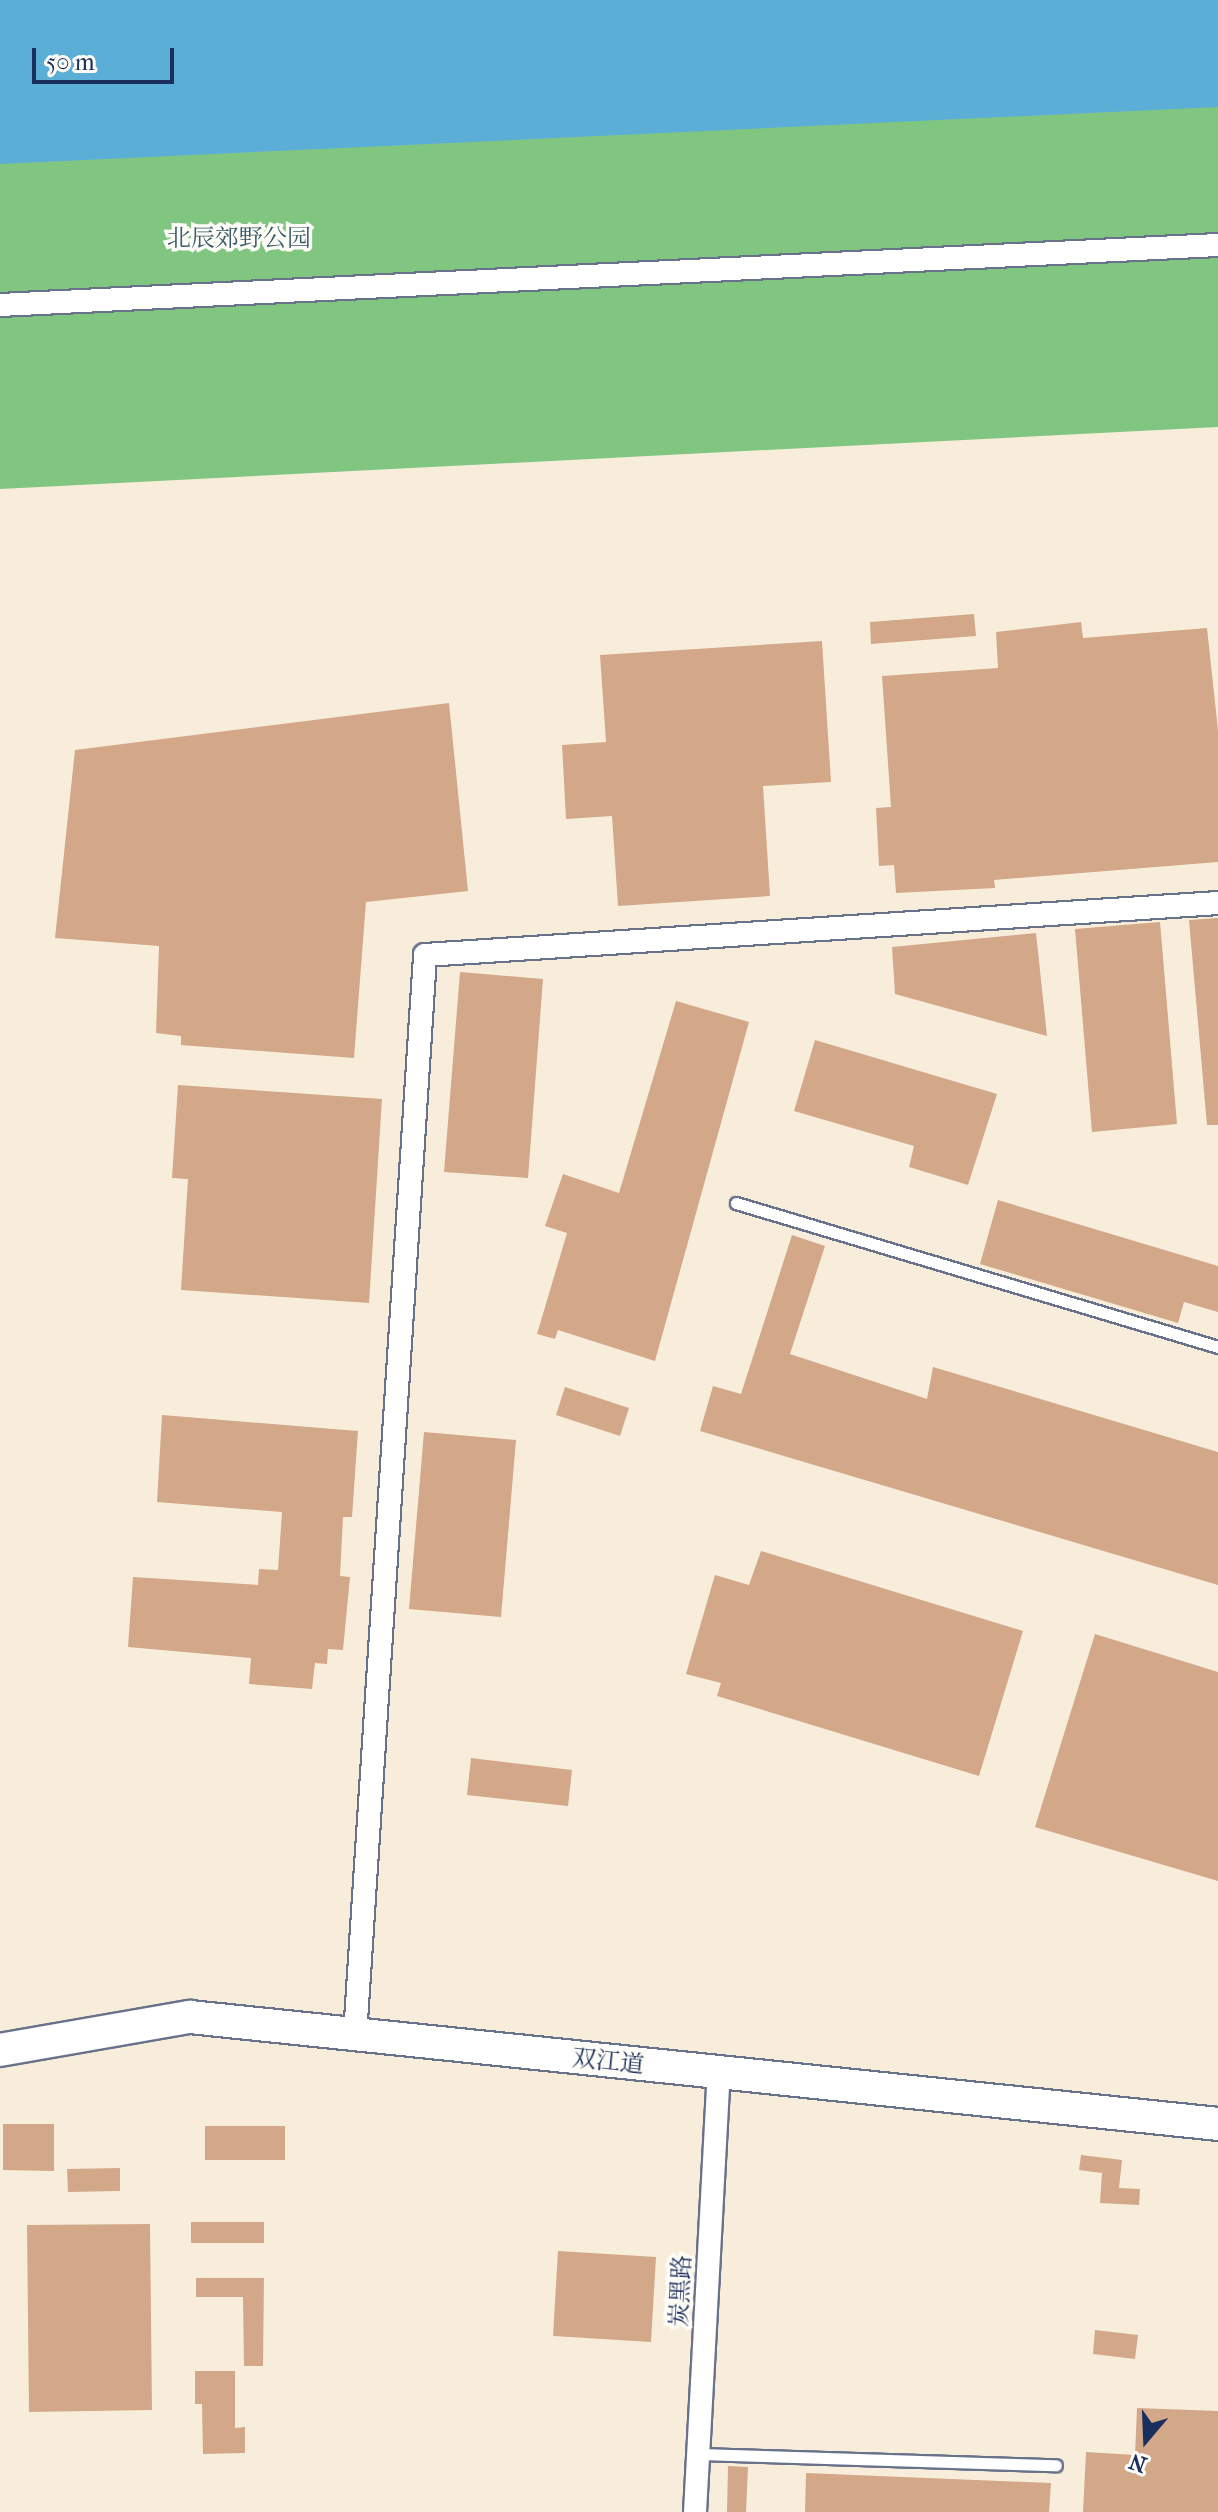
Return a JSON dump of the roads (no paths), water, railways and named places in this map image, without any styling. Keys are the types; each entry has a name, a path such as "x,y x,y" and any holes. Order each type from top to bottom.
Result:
{"main road":[{"name":"双江道","path":"0,2050 190,2017 1218,2124"}],"street":[{"path":"0,305 1218,245"},
{"path":"355,2036 425,955 1218,903"},
{"name":"炭黑路","path":"695,2512 719,2073"}],"lane":[{"path":"736,1203 1218,1347"},
{"path":"698,2454 1056,2465"}],"water":[{"path":"0,0 1218,0 1218,107 0,164"}],"park label":[{"name":"北辰郊野公园","path":"239,239"}]}
